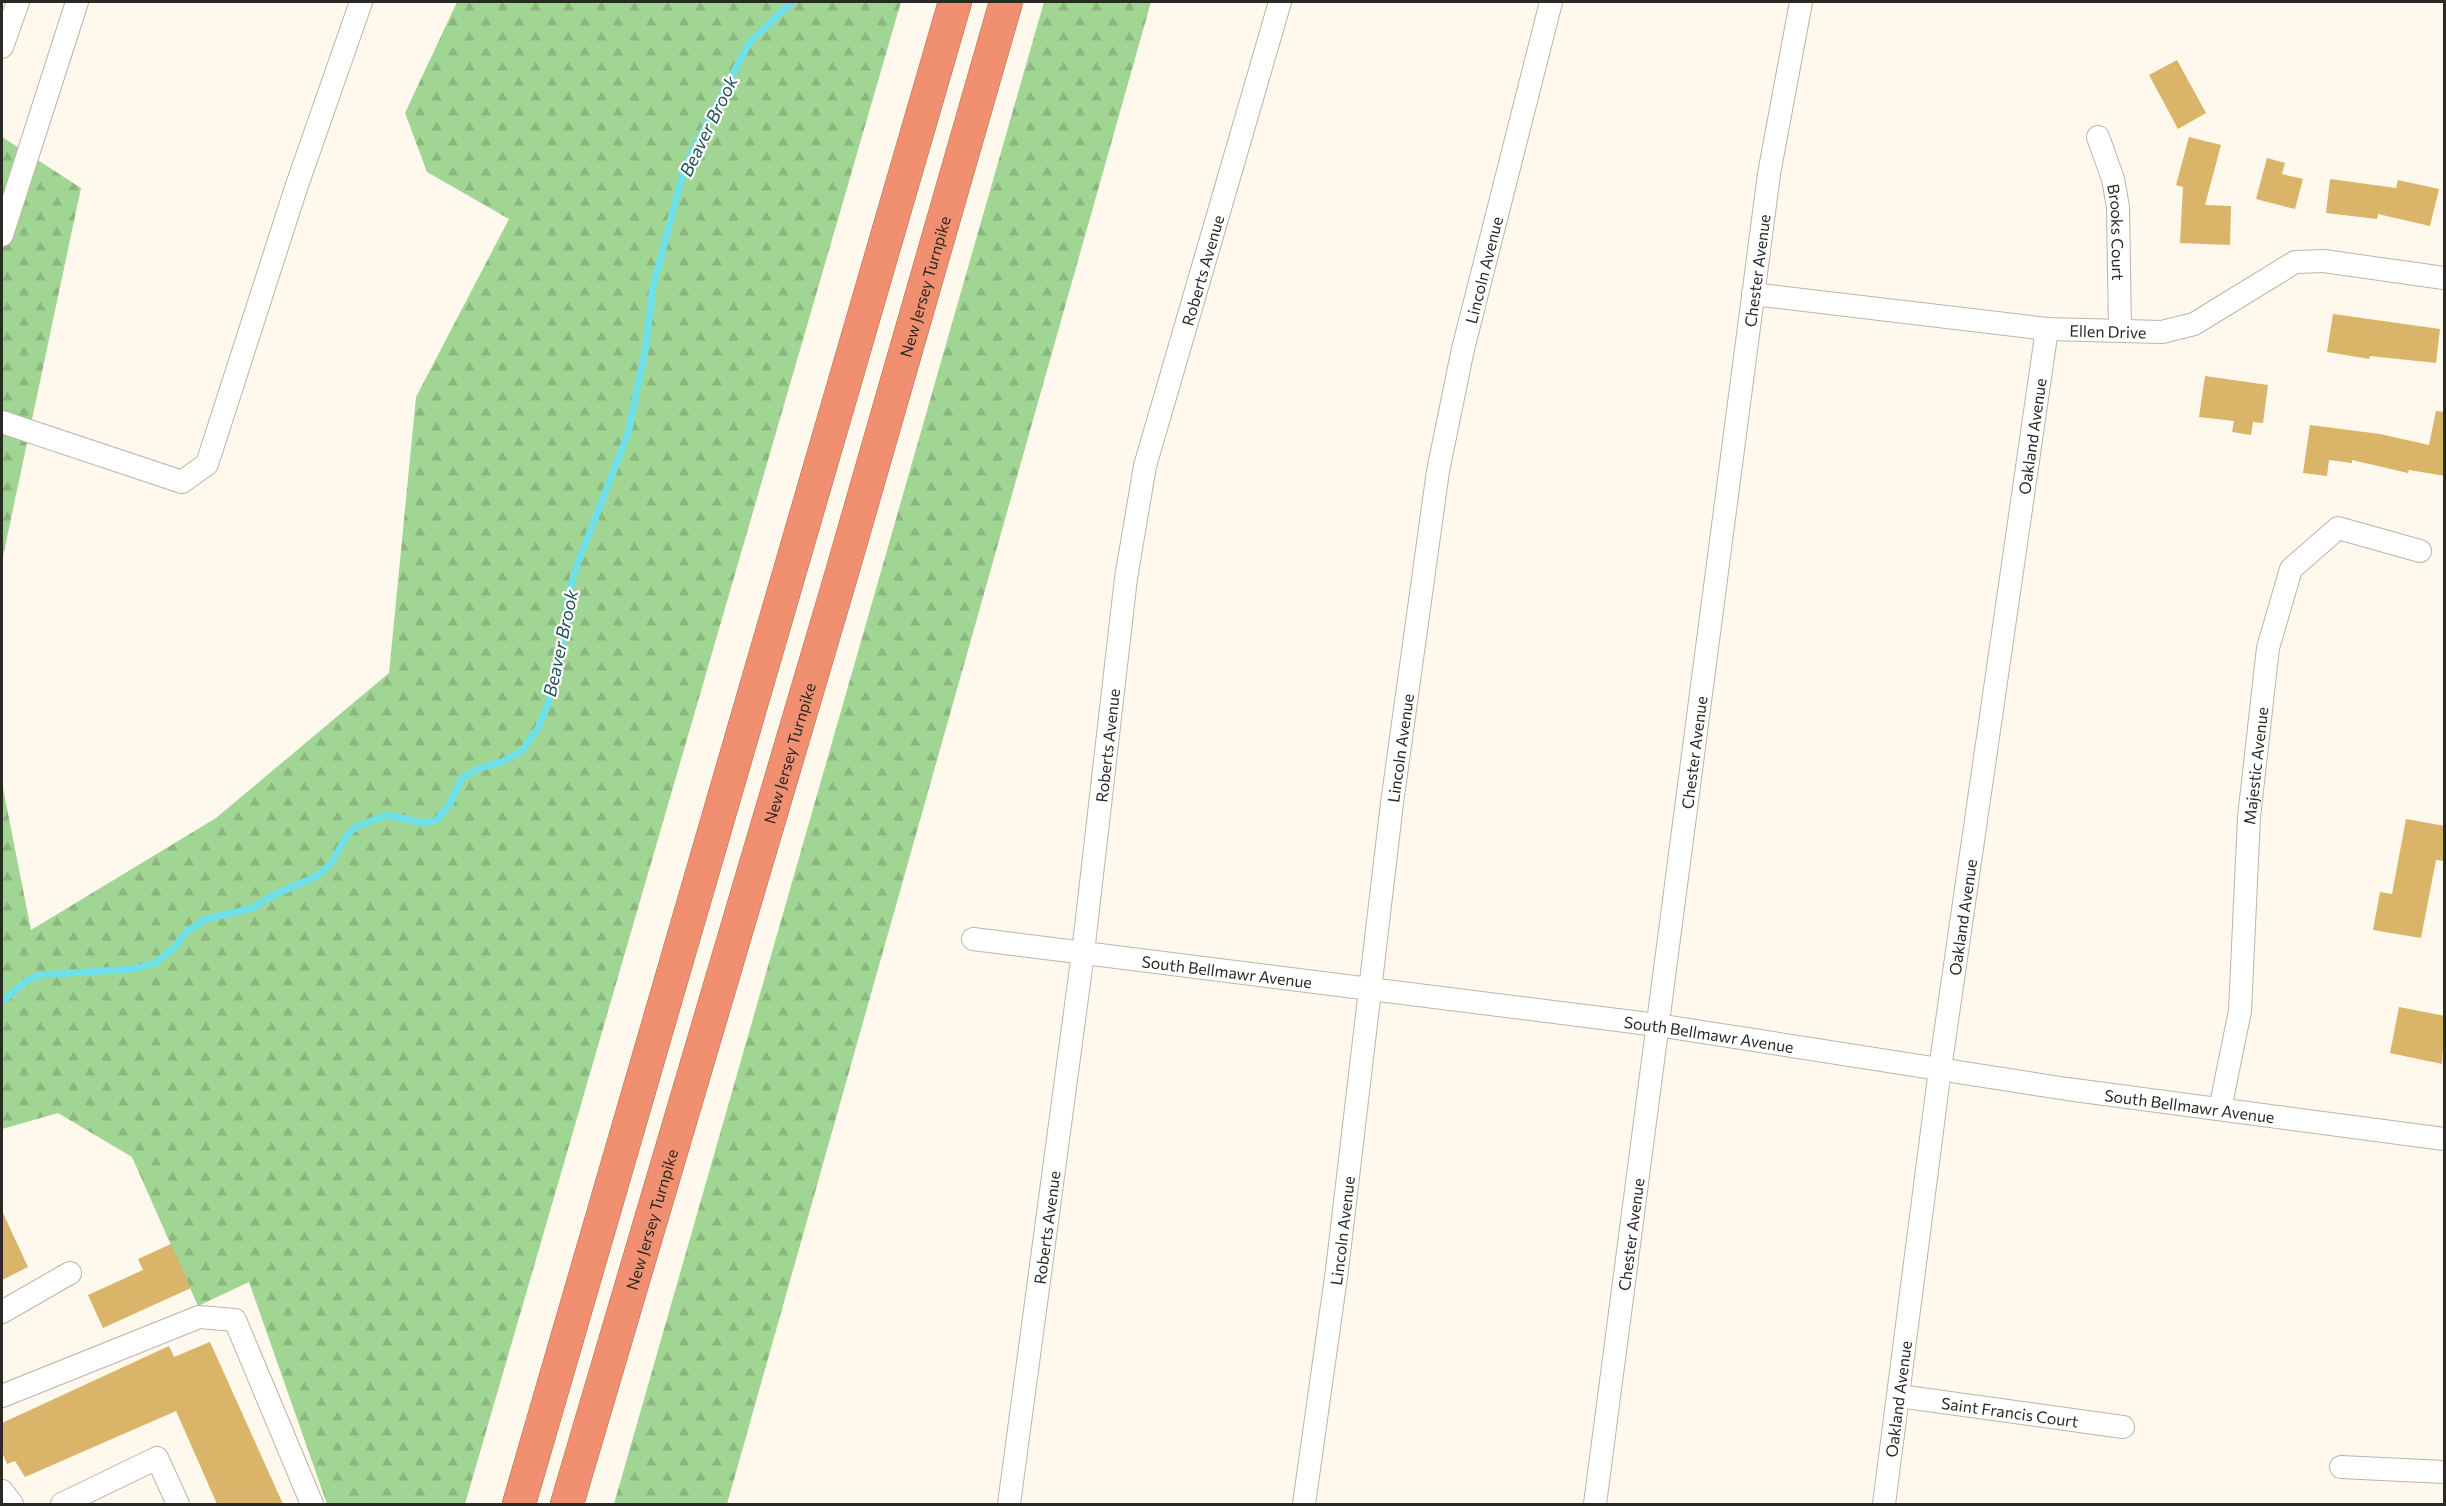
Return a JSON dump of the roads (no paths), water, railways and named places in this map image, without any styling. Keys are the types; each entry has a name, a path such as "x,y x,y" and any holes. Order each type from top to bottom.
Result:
{"highway":[{"path":"519,1504 954,2"},
{"name":"New Jersey Turnpike","path":"567,1504 841,576 1006,2"}],"street":[{"path":"2,47 18,2"},
{"path":"2,235 76,2"},
{"path":"2,422 182,482 207,464 296,188 361,2"},
{"name":"Roberts Avenue","path":"1009,1504 1083,953 1126,578 1145,466 1280,2"},
{"name":"Lincoln Avenue","path":"1304,1504 1337,1270 1394,791 1438,471 1463,350 1551,2"},
{"name":"Chester Avenue","path":"1595,1504 1768,174 1801,2"},
{"name":"Brooks Court","path":"2098,136 2113,180 2118,207 2120,330"},
{"name":"Ellen Drive","path":"1753,294 2047,329 2162,332 2194,324 2295,262 2324,261 2445,278"},
{"name":"Oakland Avenue","path":"1884,1504 1940,1069 2047,329"},
{"name":"Majestic Avenue","path":"2220,1109 2240,1011 2249,817 2268,648 2291,569 2338,528 2420,551"},
{"name":"South Bellmawr Avenue","path":"973,939 1657,1025 1940,1069 2445,1139"},
{"path":"2,1312 70,1273"},
{"path":"2,1396 199,1317 235,1320 312,1504"},
{"name":"Saint Francis Court","path":"1899,1396 2123,1427"},
{"path":"62,1504 157,1458 178,1504"},
{"path":"2341,1467 2445,1472"},
{"path":"2,1491 12,1504"}],"waterway":[{"name":"Beaver Brook","path":"2,1001 27,981 39,975 134,969 155,963 174,948 186,932 206,919 253,908 272,896 317,876 332,862 348,834 357,826 388,815 423,823 437,820 451,802 461,779 478,769 504,761 523,750 538,728 548,704 560,657 567,620 567,602 575,570 628,434 645,351 653,287 682,177 691,154 749,43 792,2"}]}
